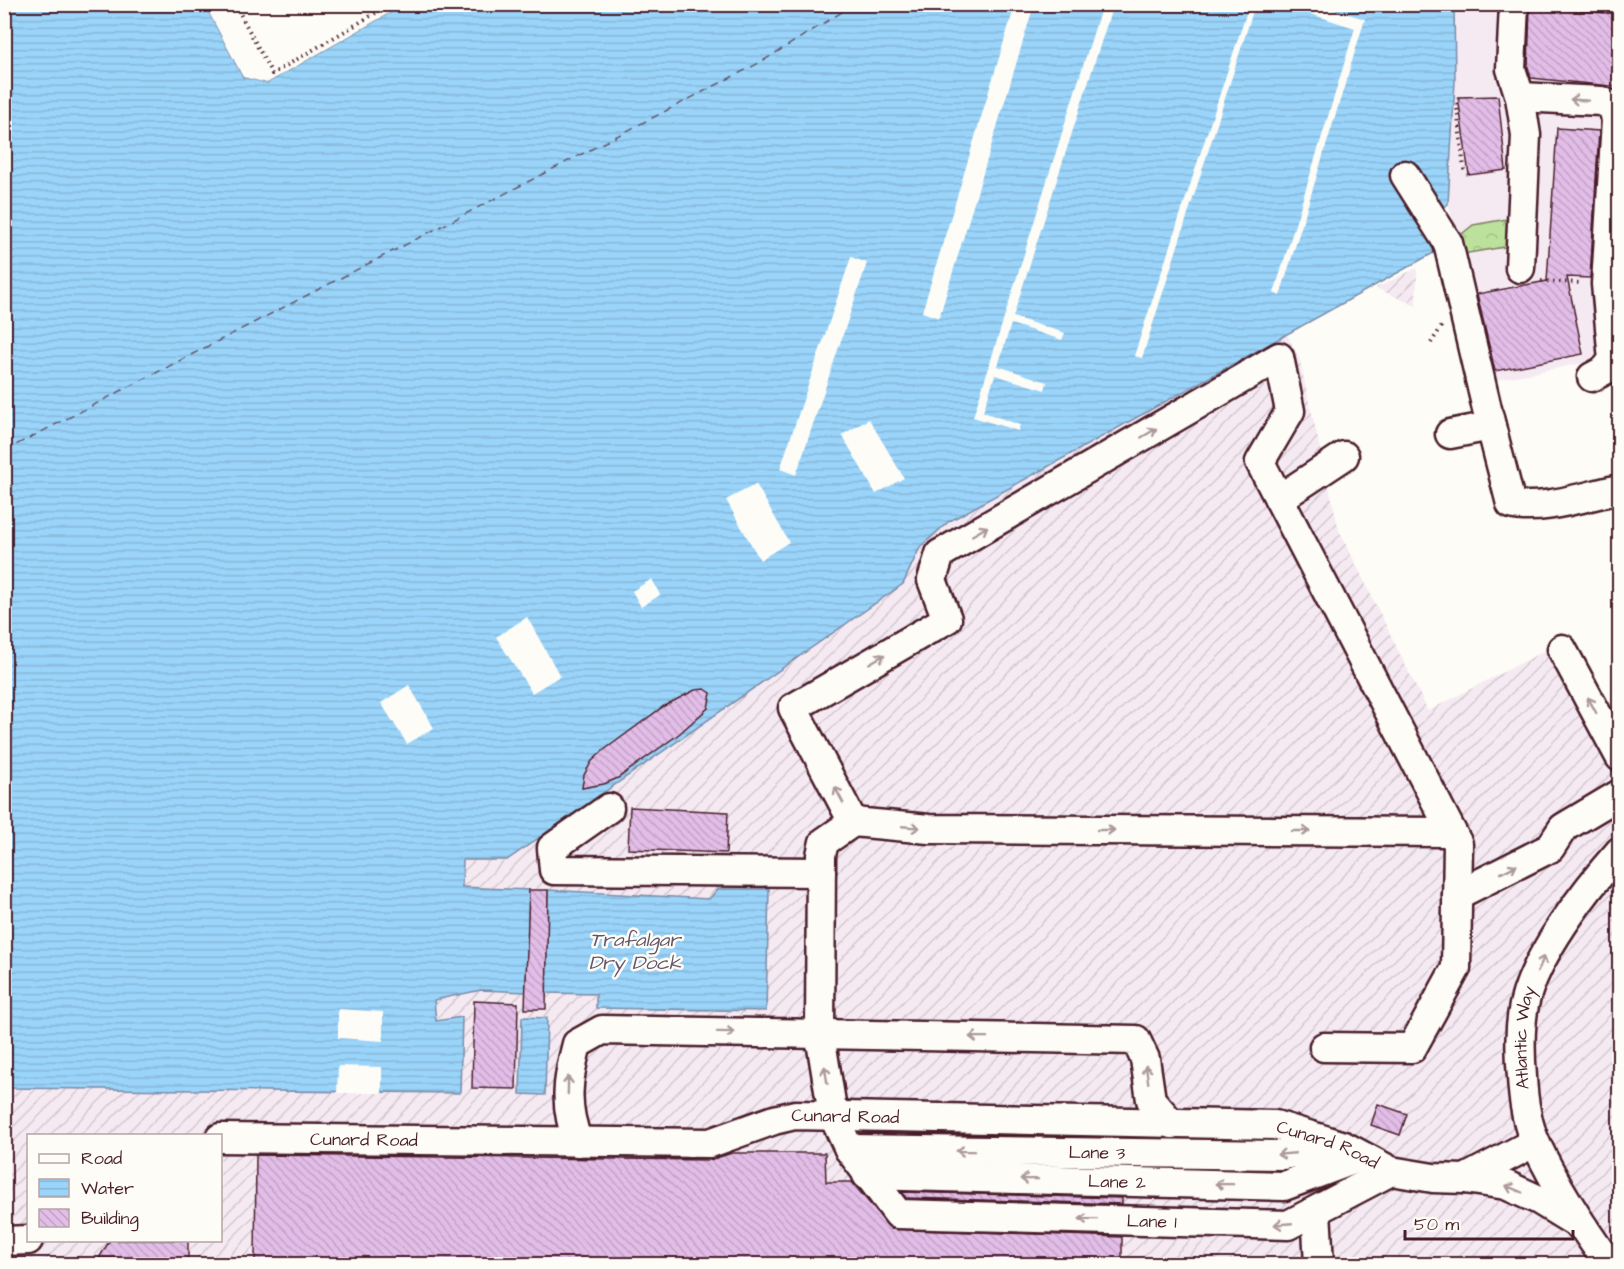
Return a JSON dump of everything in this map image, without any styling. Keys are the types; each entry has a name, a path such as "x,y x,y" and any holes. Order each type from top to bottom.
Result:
{"street":[{"path":"1514,4 1511,69 1520,97 1526,135 1520,268"},
{"path":"1520,97 1601,101 1613,106 1616,120 1606,284 1612,360 1605,370 1592,376"},
{"path":"1405,175 1448,243 1511,504 1521,507 1541,505 1620,489"},
{"path":"853,822 793,708 946,619 932,580 940,554 1279,357 1290,411 1260,462 1458,844 1456,968 1412,1048 1324,1047"},
{"path":"1450,434 1491,426"},
{"path":"1279,499 1344,456"},
{"path":"1562,649 1620,757"},
{"path":"1457,896 1550,848 1563,828 1620,794"},
{"path":"609,808 552,848 554,870 821,863"},
{"path":"867,1175 849,1149 832,1115 820,1035 821,863 824,842 853,822 929,829 1450,832"},
{"name":"Atlantic Way","path":"1609,1264 1583,1227 1535,1143 1523,1098 1519,1042 1524,1003 1546,954 1579,901 1620,851"},
{"path":"578,1142 569,1118 568,1078 577,1044 602,1030 1136,1040 1145,1059 1151,1100 1172,1124"},
{"name":"Cunard Road","path":"222,1138 710,1143 774,1120 795,1115 1275,1125 1353,1152 1391,1171 1432,1178 1465,1179 1506,1185 1539,1200 1583,1227"},
{"name":"Cunard Road","path":"1465,1179 1535,1143"},
{"name":"Lane 3","path":"849,1149 1283,1155 1353,1152"},
{"name":"Lane 2","path":"867,1175 1284,1186 1353,1152"},
{"name":"Lane 1","path":"867,1175 898,1214 1288,1225 1391,1171"},
{"path":"1316,1211 1319,1264"},
{"path":"4,1241 27,1240"}],"path":[{"path":"235,4 272,74 392,4"},
{"path":"1458,97 1457,108 1464,169 1468,175"},
{"path":"1520,268 1538,281 1606,284"}],"shaded area":[{"path":"1516,4 1521,78 1619,87 1619,356 1491,381 1463,254 1448,204 1455,81 1454,5"},
{"path":"1417,268 1416,306 1376,288"},
{"path":"1286,333 1299,358 1339,530 1428,711 1573,636 1619,723 1619,1264 5,1264 5,1088 460,1093 462,1017 436,1021 434,999 481,990 596,994 597,1008 766,1011 718,889 709,899 462,887 463,860 507,860 902,584 920,547 948,522"}],"green space":[{"path":"1513,218 1510,246 1463,254 1458,237 1473,225"}],"water":[{"path":"1395,4 1404,7 1405,5 1454,5 1455,81 1448,204 1422,230 1437,251 948,522 920,547 903,584 507,860 463,860 462,887 529,890 526,992 481,990 434,1000 436,1021 462,1017 460,1093 5,1088 5,5 205,5 243,77 267,83 403,5"},
{"name":"Trafalgar Dry Dock","path":"718,889 769,889 766,1011 596,1008 596,994 546,993 548,890 709,899"},
{"path":"522,1017 547,1018 545,1095 520,1094"}],"pier":[{"path":"208,4 245,75 266,80 397,4 403,5 267,83 243,77 205,5"},
{"path":"1015,5 1034,5 939,318 922,312"},
{"path":"1102,5 1113,5 1013,317 1065,333 1062,340 1011,324 998,366 1047,382 1045,390 995,375 983,412 1020,425 1018,431 973,417"},
{"path":"1249,5 1255,5 1142,358 1134,356"},
{"path":"1282,5 1318,5 1365,19 1280,296 1274,293 1355,28"},
{"path":"851,257 867,263 796,475 780,469"},
{"path":"869,419 904,478 876,494 842,435"},
{"path":"756,484 789,542 760,560 726,500"},
{"path":"652,579 660,595 641,607 632,591"},
{"path":"527,617 560,676 532,693 496,637"},
{"path":"409,685 434,728 407,744 381,703"},
{"path":"338,1009 383,1012 383,1041 338,1038"},
{"path":"338,1066 382,1067 382,1093 337,1093"}],"building":[{"path":"1530,7 1620,14 1620,87 1531,78 1528,67"},
{"path":"1498,96 1506,170 1469,175 1458,97"},
{"path":"1557,128 1599,131 1590,278 1567,277 1583,354 1495,371 1477,294 1547,281"},
{"path":"705,689 711,693 708,708 679,734 618,778 604,784 582,788 584,775 592,761 604,750 664,706 695,690"},
{"path":"630,807 728,812 726,853 628,849"},
{"path":"529,890 548,890 546,1009 525,1009"},
{"path":"474,1001 518,1003 516,1089 472,1088"},
{"path":"1378,1104 1407,1114 1400,1135 1371,1125"},
{"path":"732,1153 825,1153 826,1182 852,1182 891,1229 1122,1237 1122,1264 255,1262 256,1155 710,1160"},
{"path":"902,1192 1122,1198 1122,1204 906,1198"},
{"path":"109,1242 188,1242 188,1260 99,1258"}],"ferry route":[{"path":"4,451 761,62 855,4"}]}
